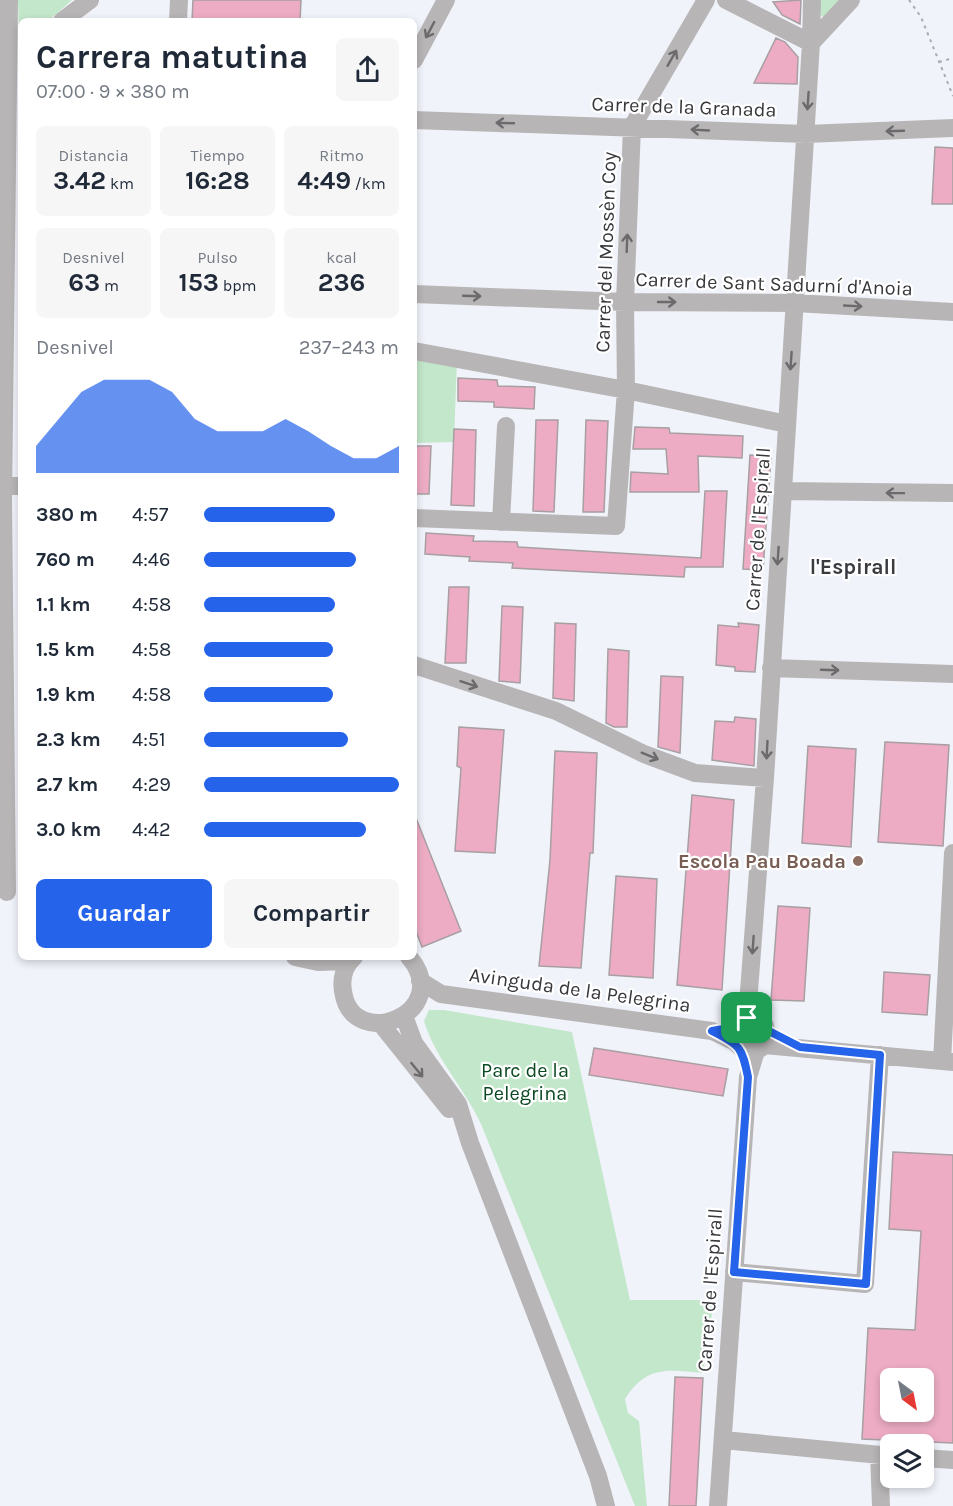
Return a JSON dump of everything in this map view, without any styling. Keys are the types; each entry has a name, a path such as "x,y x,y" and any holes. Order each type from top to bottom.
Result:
{"street":[{"path":"9,0 7,493 9,677 5,818 9,893"},
{"path":"66,18 90,0"},
{"path":"178,18 179,0"},
{"path":"417,54 446,0"},
{"name":"Carrer del Mossèn Coy","path":"501,522 616,526 626,390 625,302 632,127 706,0"},
{"path":"726,0 812,43 851,0"},
{"path":"757,0 770,21"},
{"name":"Carrer de l'Espirall","path":"718,1506 748,1077 771,668 812,43 812,0"},
{"name":"Carrer de la Granada","path":"417,120 806,134 953,128"},
{"name":"Carrer de Sant Sadurní d'Anoia","path":"417,294 625,302 795,303 953,312"},
{"path":"417,352 626,390 787,424"},
{"path":"417,519 501,522 506,426"},
{"path":"783,491 953,494"},
{"path":"417,665 556,711 644,754 694,773 765,778"},
{"path":"771,668 953,674"},
{"path":"5,818 13,816 18,809"},
{"path":"749,1038 800,1047 947,1061 953,853"},
{"path":"309,960 318,962 341,960"},
{"path":"342,982 352,960"},
{"path":"411,960 417,969 420,981 410,1010 414,1043 458,1104 470,1143 598,1476 606,1506"},
{"path":"318,962 342,982 348,1006 368,1022 381,1024 449,1108 470,1143"},
{"name":"Avinguda de la Pelegrina","path":"420,981 441,994 749,1038"},
{"name":"Avinguda de la Pelegrina","path":"381,1024 441,994"},
{"path":"734,1272 866,1284 880,1055"},
{"path":"723,1440 880,1455"},
{"path":"934,1459 953,1460"},
{"path":"598,1476 617,1506"},
{"path":"881,1506 882,1488"}],"path":[{"path":"909,0 921,17 953,96"},
{"path":"939,62 953,58"}],"green space":[{"path":"18,0 72,0 51,18 18,18"},
{"path":"819,0 843,0 826,19 819,14"},
{"path":"417,351 457,358 454,442 417,443"},
{"name":"Parc de la Pelegrina","path":"429,1010 444,1010 572,1032 630,1300 714,1300 703,1373 668,1371 650,1375 641,1380 625,1399 628,1413 639,1421 647,1506 635,1506 481,1124 429,1035 424,1021"}],"building":[{"path":"193,0 301,0 300,18 192,18"},
{"path":"801,0 800,24 782,15 773,2"},
{"path":"776,38 785,42 798,57 797,84 754,83"},
{"path":"935,147 953,148 953,204 932,204"},
{"path":"458,378 497,380 498,386 535,387 534,409 494,407 494,402 458,401"},
{"path":"536,420 558,420 554,512 533,511"},
{"path":"586,420 608,421 604,512 583,512"},
{"path":"635,427 669,428 670,433 743,436 742,458 698,456 699,492 630,492 631,472 668,474 666,449 633,449"},
{"path":"454,429 476,430 474,506 451,505"},
{"path":"417,446 431,446 429,494 417,494"},
{"path":"750,455 771,457 763,570 743,569"},
{"path":"705,491 727,491 723,567 685,567 684,577 512,568 513,563 469,561 470,557 425,554 426,533 474,536 473,541 517,542 518,547 701,558"},
{"path":"449,587 469,587 466,663 445,663"},
{"path":"502,606 523,607 520,683 499,681"},
{"path":"555,623 576,624 574,701 553,698"},
{"path":"738,623 759,625 755,672 735,671 735,667 716,665 718,625 739,627"},
{"path":"608,649 629,651 627,727 614,727 606,723"},
{"path":"661,676 683,677 680,753 658,747"},
{"path":"735,717 756,719 754,766 712,760 715,721 734,722"},
{"path":"459,727 504,730 495,853 455,851 461,768 457,766"},
{"path":"885,742 949,745 943,846 878,842"},
{"path":"808,746 856,749 851,847 802,843"},
{"path":"555,751 597,753 593,853 590,853 581,968 539,966 550,860"},
{"path":"692,795 734,800 722,990 677,985"},
{"path":"417,821 461,931 422,947 417,934"},
{"path":"616,876 657,879 653,978 609,975"},
{"path":"778,906 810,908 804,1001 771,1000"},
{"path":"884,972 930,975 927,1015 882,1012"},
{"path":"594,1048 728,1069 723,1096 589,1075"},
{"path":"893,1152 953,1155 953,1443 934,1442 934,1434 880,1434 880,1440 862,1439 868,1328 915,1330 921,1231 889,1229"},
{"path":"675,1377 703,1378 696,1506 669,1506"}],"place":[{"name":"Escola Pau Boada","path":"858,861"}],"district":[{"name":"l'Espirall","path":"853,567"}],"route":[{"path":"747,1018 757,1019 767,1030 800,1047 880,1055 866,1284 734,1272 748,1077 742,1050 735,1042 712,1031 735,1027 747,1018"}]}
